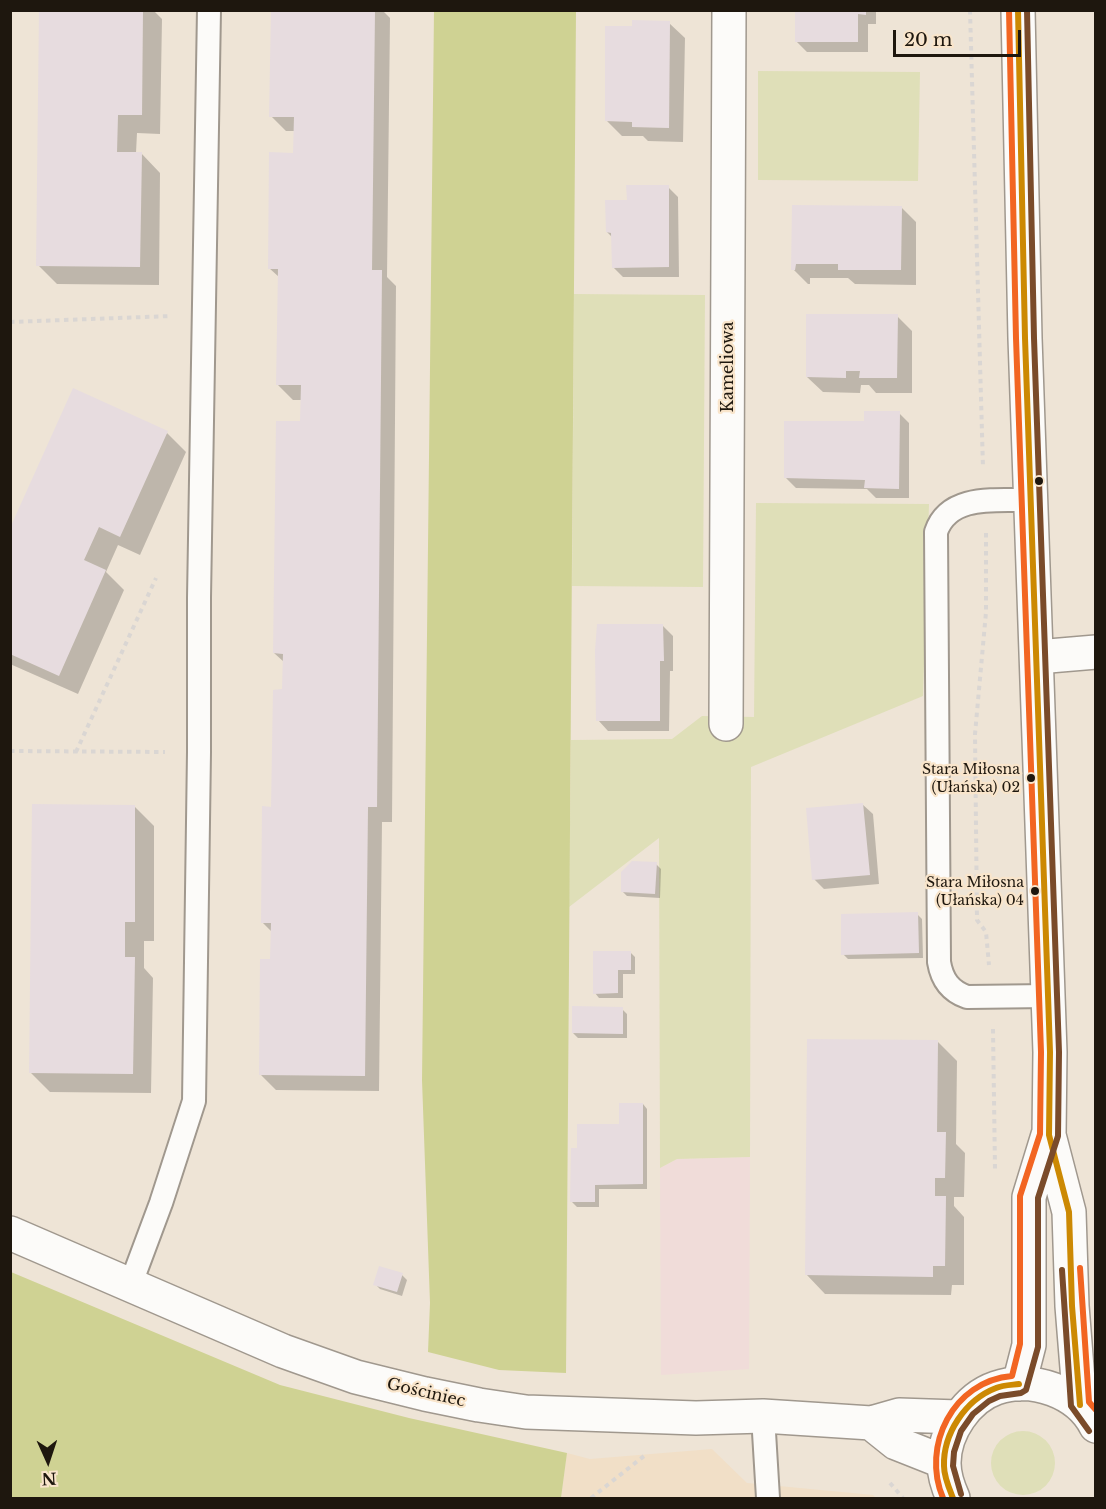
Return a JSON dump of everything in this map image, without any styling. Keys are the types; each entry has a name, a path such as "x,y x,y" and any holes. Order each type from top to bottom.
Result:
{"street":[{"name":"Kameliowa","path":"726,724 729,10"},
{"path":"1018,10 1050,1079 1048,1135 1029,1197 1029,1345 1019,1384"},
{"path":"1036,657 1095,652"},
{"path":"1048,1135 1069,1212 1073,1317 1088,1415"},
{"name":"Gościniec","path":"10,1233 283,1351 356,1377 436,1396 526,1412 685,1417 763,1416 871,1423 899,1415 958,1417"},
{"path":"953,1498 947,1484 944,1462 958,1417 975,1399 996,1388 1032,1384 1068,1396 1088,1415"},
{"path":"871,1423 896,1443 944,1462"}],"lane":[{"path":"130,1286 161,1203 194,1101 199,585 209,10"},
{"path":"1031,500 963,504 949,512 939,524 935,540 939,962 947,985 960,995 976,998 1048,996"},
{"path":"763,1416 768,1498"}],"path":[{"path":"970,10 986,597 975,734 977,920 986,932 992,998 995,1178"},
{"path":"10,322 205,315"},
{"path":"76,752 156,578"},
{"path":"10,751 199,752"},
{"path":"896,1490 903,1498"}],"shaded area":[{"path":"750,1157 749,1369 661,1375 660,1168 677,1159"},
{"path":"712,1449 747,1483 873,1495 876,1498 561,1498 567,1453 590,1459"}],"green space":[{"path":"434,11 576,11 566,1373 499,1370 428,1352 430,1303 422,1080"},
{"path":"758,71 920,72 918,181 758,180"},
{"path":"574,294 705,295 703,587 572,586"},
{"path":"756,503 929,504 923,696 751,767 750,1157 677,1159 660,1168 659,838 569,907 571,740 672,739 702,716 754,717"},
{"path":"11,1272 280,1385 409,1418 567,1453 561,1498 11,1498"},
{"path":"1023,1431 1035,1433 1046,1440 1053,1451 1055,1463 1053,1475 1046,1486 1035,1493 1023,1495 1011,1493 1000,1486 993,1475 991,1463 993,1451 1000,1440 1011,1433"}],"building":[{"path":"39,10 143,10 142,115 118,115 117,152 142,152 140,267 36,266"},
{"path":"271,10 375,10 372,270 382,270 377,807 368,807 365,1076 259,1075 260,959 270,959 271,923 261,923 262,806 271,807 273,690 282,689 283,654 273,653 276,421 300,421 301,385 276,385 278,269 268,269 269,152 293,153 294,117 269,117"},
{"path":"795,10 866,10 866,15 858,14 858,42 795,42"},
{"path":"632,20 670,21 669,128 632,127 632,122 605,121 605,26 632,26"},
{"path":"626,185 669,185 669,267 612,268 611,233 606,232 605,200 627,200"},
{"path":"792,205 902,206 901,270 838,270 838,264 796,264 795,270 791,270"},
{"path":"806,314 898,314 897,378 859,378 860,371 846,371 846,378 806,377"},
{"path":"73,388 168,431 120,537 99,527 84,560 106,570 59,676 10,654 10,528"},
{"path":"864,411 900,411 899,489 864,488 865,480 784,478 784,421 864,421"},
{"path":"597,624 663,624 664,661 660,661 660,721 596,721"},
{"path":"863,803 870,875 812,880 806,808"},
{"path":"32,804 135,805 135,922 125,922 125,957 135,957 133,1074 29,1073"},
{"path":"632,861 657,862 655,894 621,892 621,872"},
{"path":"918,912 919,953 841,955 841,914"},
{"path":"593,951 631,951 631,970 618,970 618,993 593,994"},
{"path":"572,1006 623,1007 623,1034 572,1033"},
{"path":"807,1039 938,1040 937,1132 946,1132 945,1178 935,1178 935,1196 946,1196 945,1266 933,1266 933,1277 805,1275"},
{"path":"619,1103 643,1103 643,1184 595,1185 595,1202 570,1202 571,1148 577,1148 577,1124 619,1124"},
{"path":"379,1266 403,1273 397,1292 373,1285"}],"transit line":[{"path":"943,1498 937,1478 936,1458 947,1419 958,1403 973,1390 991,1381 1012,1376 1020,1344 1020,1196 1040,1134 1041,1052 1016,338 1009,10"},
{"path":"1018,10 1025,338 1050,1052 1049,1135 1069,1212 1072,1306 1080,1405"},
{"path":"961,1494 953,1466 954,1452 961,1431 973,1414 989,1401 1026,1390 1038,1347 1038,1198 1058,1136 1059,1052 1034,338 1027,10"},
{"path":"1080,1268 1089,1402 1096,1410"},
{"path":"1062,1270 1071,1406 1089,1431"},
{"path":"953,1498 944,1466 947,1442 952,1430 966,1410 985,1393 999,1387 1019,1384"}],"place":[{"name":"Stara Miłosna (Ułańska) 02","path":"1031,778"},
{"name":"Stara Miłosna (Ułańska) 04","path":"1035,891"}]}
